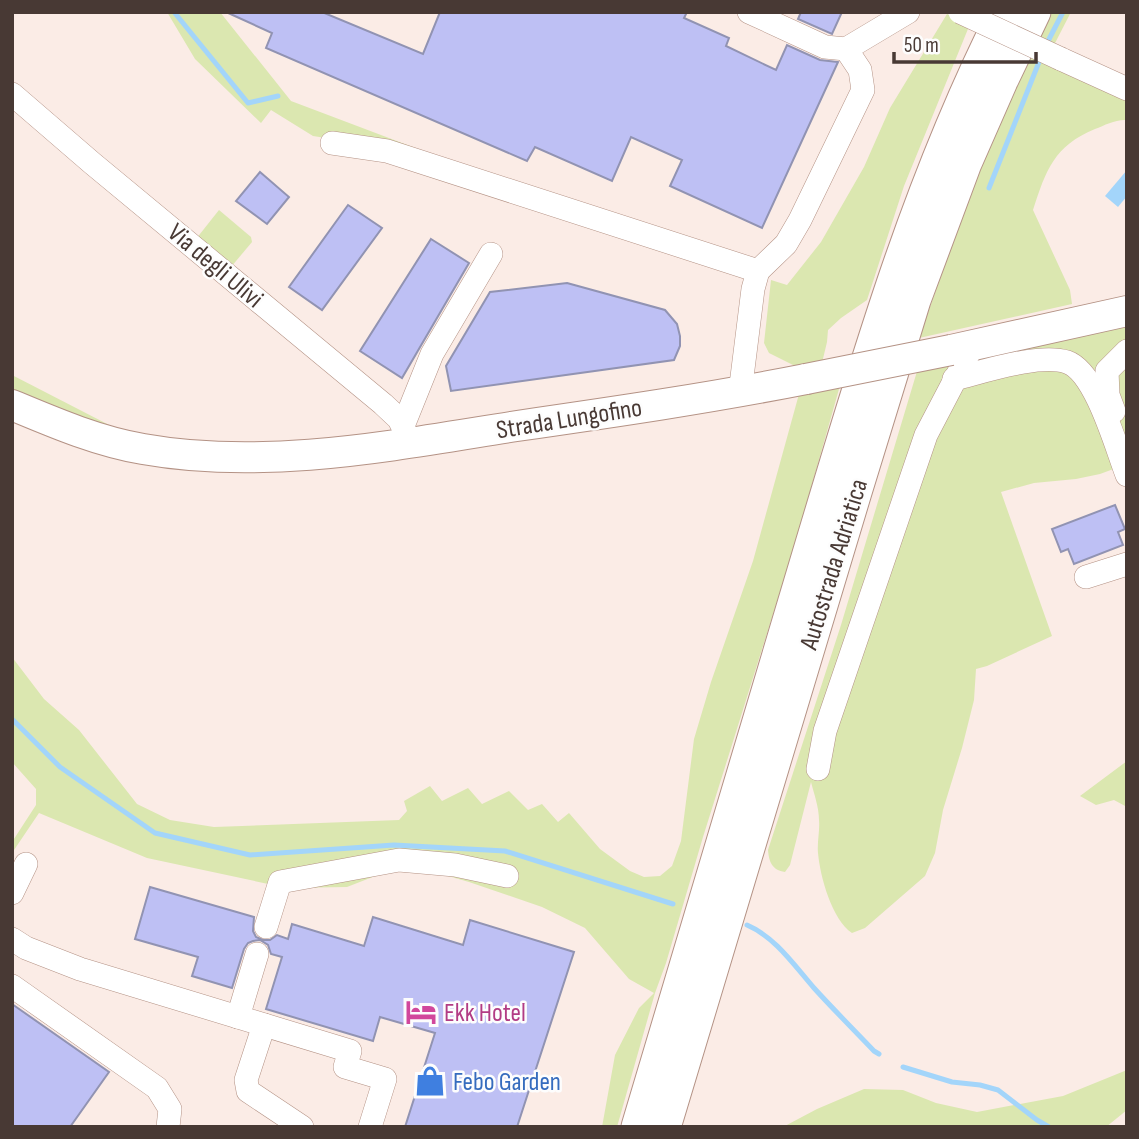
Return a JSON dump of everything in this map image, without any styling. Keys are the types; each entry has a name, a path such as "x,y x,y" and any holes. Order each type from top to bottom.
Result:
{"highway":[{"name":"Autostrada Adriatica","path":"737,841 820,519 889,297 944,146 1005,12"},
{"name":"Autostrada Adriatica","path":"638,1127 688,1003 737,841 914,300 965,163 1034,12"},
{"name":"Autostrada Adriatica","path":"664,1127 688,1003"}],"main road":[{"name":"Strada Lungofino","path":"12,405 72,430 142,449 194,456 268,458 406,434 740,393 806,379 959,358 1127,311"}],"street":[{"path":"750,12 825,47 846,49 908,12"},
{"path":"960,12 1127,89"},
{"path":"740,393 753,289 758,271 786,244 800,220 863,90 860,70 846,49"},
{"name":"Via degli Ulivi","path":"12,94 352,377 399,419 406,434"},
{"path":"332,144 387,151 758,271"},
{"path":"406,434 432,354 491,254"},
{"path":"1127,351 1107,371 1108,395 1127,443"},
{"path":"818,769 825,731 926,435 959,358 1068,362 1083,374 1095,391 1127,475"},
{"path":"1086,577 1127,564"},
{"path":"266,927 281,882 399,860 455,865 507,876"},
{"path":"12,893 26,863"},
{"path":"12,939 26,948 80,969 350,1051 345,1067 385,1079 370,1127"},
{"path":"238,1017 257,954"},
{"path":"12,986 157,1088 170,1109 168,1127"},
{"path":"264,1025 246,1080 247,1091 302,1127"}],"green space":[{"path":"167,12 220,12 291,101 574,208 345,141 313,136 271,110 261,123 195,59"},
{"path":"1052,12 1071,12 1053,47 1037,40"},
{"path":"947,14 970,24 904,186 867,300 828,330 821,367 799,368 769,353 764,343 771,280 787,285 821,242 864,167 890,108"},
{"path":"1031,52 1127,97 1127,120 1115,121 1095,129 1070,143 1061,152 1042,183 1033,210 1070,290 1072,304 919,338 973,185"},
{"path":"219,210 251,237 252,242 231,267 196,239"},
{"path":"1127,323 1127,464 1100,474 1034,483 1001,492 1052,636 976,669 974,700 943,810 935,853 925,876 865,928 852,933 833,908 824,885 818,853 818,810 811,782 790,865 785,872 772,865 768,850 841,625 918,368"},
{"path":"12,375 111,426 72,414 12,389"},
{"path":"841,382 796,541 655,993 617,1127 602,1127 615,1055 639,1008 654,993 629,979 585,928 542,907 406,864 347,887 287,888 147,858 39,813 12,853 12,842 36,805 36,789 12,762 12,657 44,699 79,730 137,804 170,820 214,827 399,820 407,811 404,801 430,786 442,801 468,788 482,804 509,791 528,810 542,804 558,822 569,813 600,849 630,871 644,877 660,876 672,866 681,841 694,739 753,561 799,394"},
{"path":"1127,761 1127,807 1114,800 1096,805 1080,796"},
{"path":"1127,1070 1127,1110 1106,1127 783,1127 864,1089 903,1090 936,1103 977,1112 1063,1096"}],"water":[{"path":"1127,170 1127,196 1118,207 1105,196"}],"building":[{"path":"226,12 322,12 423,54 440,12 687,12 684,18 729,38 726,46 776,70 787,45 820,60 838,62 762,228 670,186 682,160 631,137 612,181 535,147 527,161 266,48 272,33"},
{"path":"801,12 842,12 832,34 798,19"},
{"path":"260,172 289,197 267,224 236,201"},
{"path":"348,205 382,228 322,310 289,287"},
{"path":"431,239 469,263 402,378 360,351"},
{"path":"567,283 665,310 677,324 680,336 680,346 674,360 451,391 446,366 490,292"},
{"path":"1115,505 1125,529 1118,532 1123,545 1074,564 1068,549 1061,552 1052,529"},
{"path":"150,887 254,917 253,931 256,937 263,940 270,940 277,935 288,939 292,924 364,946 373,917 463,945 470,920 574,952 517,1127 405,1127 435,1033 380,1017 373,1041 266,1009 282,957 271,954 268,945 260,940 248,943 244,949 232,988 192,976 198,957 135,939"},
{"path":"12,1004 109,1072 70,1127 12,1127"}],"waterway":[{"path":"174,12 248,103 278,96"},
{"path":"1046,45 1063,12"},
{"path":"989,188 1041,57"},
{"path":"12,719 60,767 155,833 250,855 394,845 505,851 673,904"},
{"path":"747,925 775,944 879,1054"},
{"path":"903,1067 952,1082 998,1090 1049,1127"}],"place":[{"name":"Ekk Hotel","path":"421,1012"},
{"name":"Febo Garden","path":"430,1081"}]}
